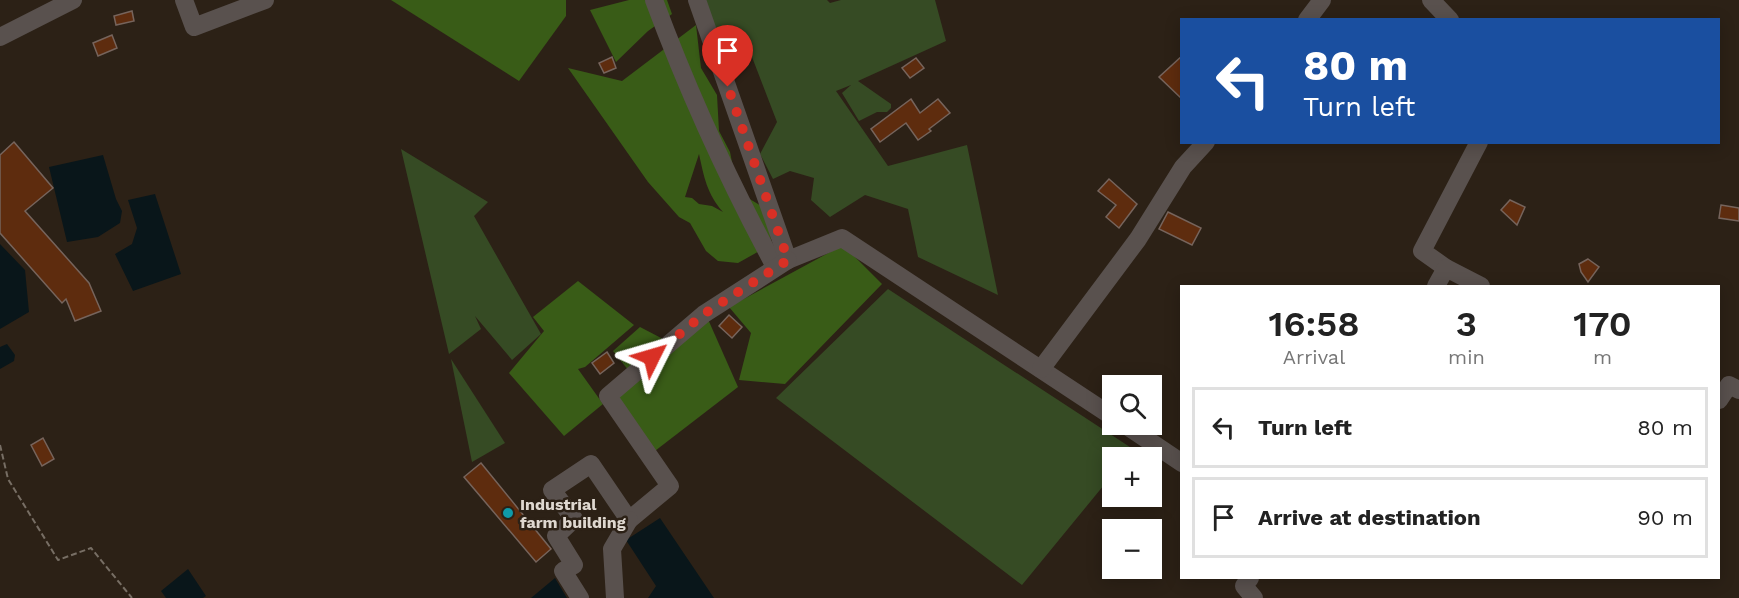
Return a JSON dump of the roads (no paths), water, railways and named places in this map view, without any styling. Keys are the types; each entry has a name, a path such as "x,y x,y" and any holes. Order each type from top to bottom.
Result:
{"street":[{"path":"0,37 73,0"},
{"path":"183,0 194,27 265,0"},
{"path":"654,0 716,149 747,216 772,261 788,260"},
{"path":"698,0 788,260"},
{"path":"1308,18 1322,0"},
{"path":"1431,0 1448,18"},
{"path":"1041,369 1138,239 1183,167 1204,144"},
{"path":"1478,144 1422,251 1446,268 1479,285"},
{"path":"615,598 612,549 629,520 669,486 608,396 704,314 788,260 842,238 1102,410"},
{"path":"1437,285 1446,268"},
{"path":"1720,398 1729,385 1739,390"},
{"path":"1140,435 1180,462"},
{"path":"580,598 563,572 574,565 556,536 574,519 552,490 591,464 629,520"},
{"path":"1249,579 1244,586 1254,598"}],"place":[{"name":"Industrial farm building","path":"508,513"}]}
